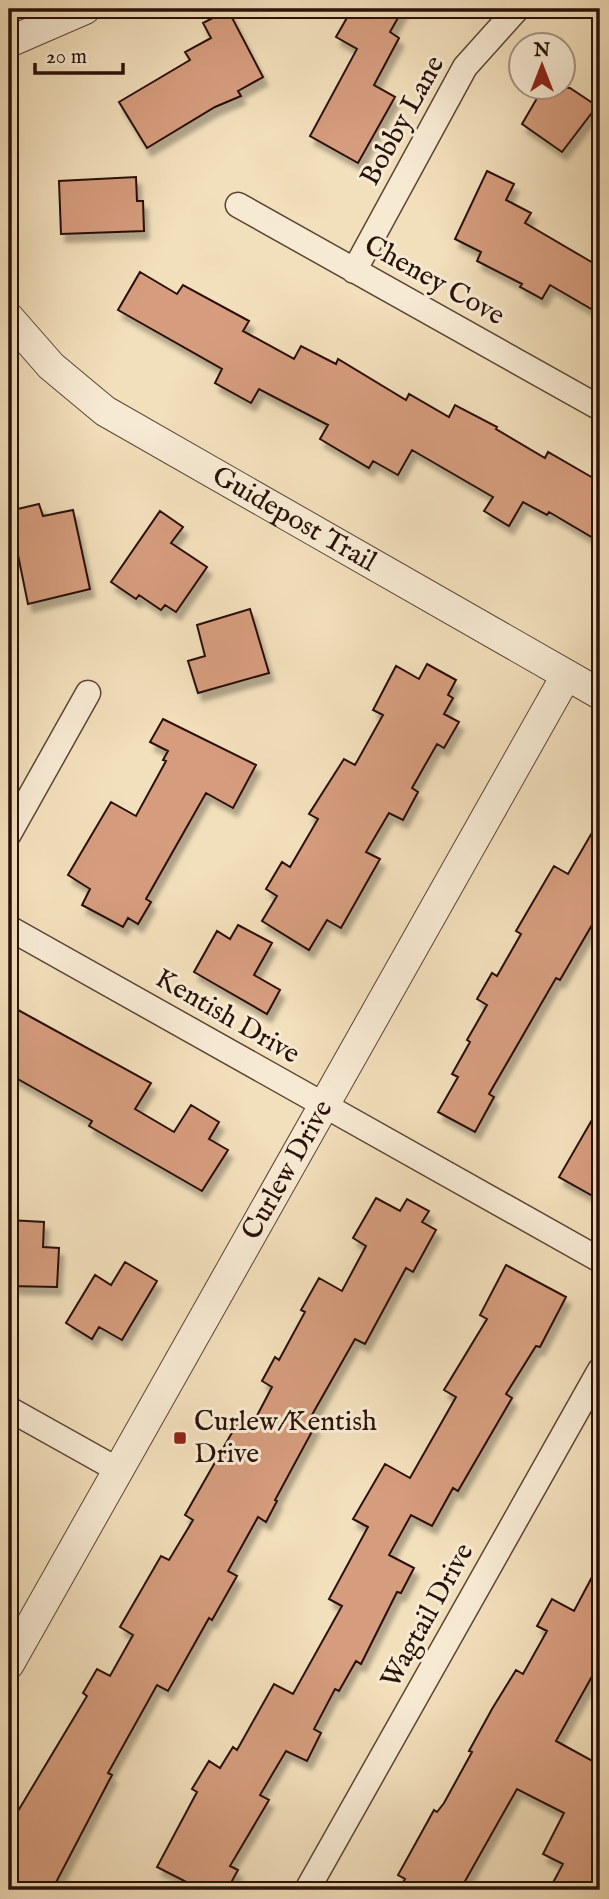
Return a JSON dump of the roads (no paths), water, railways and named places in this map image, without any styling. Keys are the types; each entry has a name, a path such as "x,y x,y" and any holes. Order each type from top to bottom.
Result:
{"street":[{"path":"9,42 85,9"},
{"name":"Bobby Lane","path":"354,271 465,67 517,9"},
{"name":"Cheney Cove","path":"238,205 600,408"},
{"name":"Guidepost Trail","path":"9,318 51,366 105,411 600,694"},
{"name":"Curlew Drive","path":"9,1664 566,676"},
{"path":"9,834 88,693"},
{"name":"Kentish Drive","path":"9,928 600,1260"},
{"name":"Wagtail Drive","path":"307,1890 600,1370"},
{"path":"9,1409 118,1470"}],"place":[{"name":"Curlew/Kentish Drive","path":"180,1438"}]}
